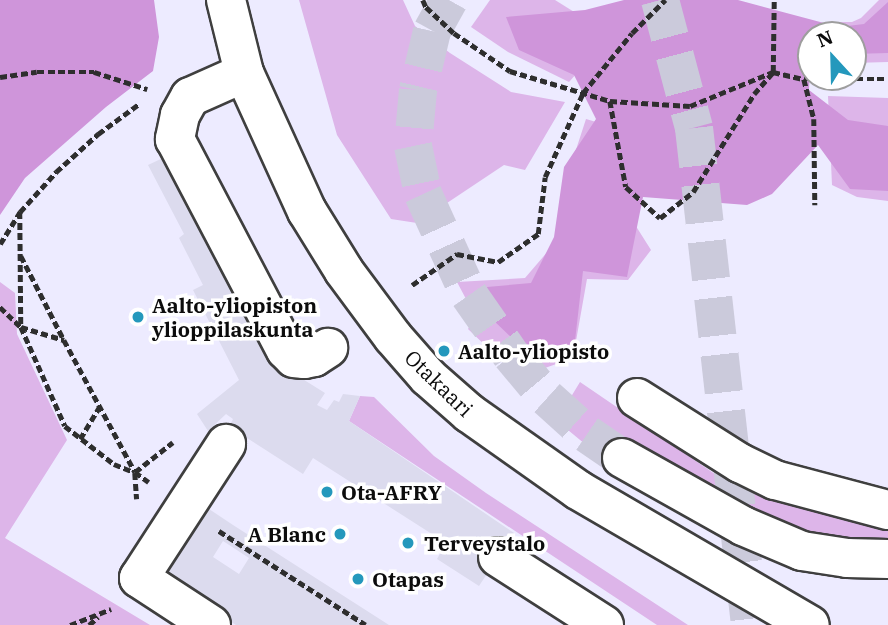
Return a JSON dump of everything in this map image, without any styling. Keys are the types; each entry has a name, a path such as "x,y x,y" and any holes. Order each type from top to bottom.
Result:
{"street":[{"name":"Otakaari","path":"226,0 244,73 307,211 352,282 393,337 428,377 469,413 578,490 810,625"},
{"path":"244,73 179,96 180,115 175,139 281,343 294,358 314,357 328,348"},
{"path":"637,398 740,463 775,480 888,510"},
{"path":"211,625 139,578 226,444"},
{"path":"622,458 743,526 802,551 847,558 888,559"},
{"path":"498,557 604,625"}],"path":[{"path":"423,0 426,7 454,33 510,71 610,101 690,106 773,72 797,77"},
{"path":"412,285 457,254 498,262 538,234 545,177 583,93 632,33 665,0"},
{"path":"610,101 626,187 660,218 693,192 754,94 773,72 774,0"},
{"path":"0,77 37,72 94,72 179,96"},
{"path":"867,79 888,79"},
{"path":"807,91 814,119 816,205"},
{"path":"0,244 20,212 56,172 97,134 132,108 150,99 179,96"},
{"path":"20,212 21,327"},
{"path":"20,255 135,472"},
{"path":"0,307 21,327 65,426 114,464 135,472 185,508"},
{"path":"21,327 64,340"},
{"path":"79,439 100,406"},
{"path":"135,472 152,459"},
{"path":"226,535 366,625"},
{"path":"89,625 101,613"}],"shaded area":[{"path":"0,0 154,0 159,37 153,71 106,107 25,178 0,215"},
{"path":"299,0 403,0 415,26 450,53 511,92 565,102 525,170 504,165 417,223 391,219 337,135"},
{"path":"490,0 555,0 611,35 569,82 508,52 471,27"},
{"path":"624,0 738,0 817,21 797,21 797,91 810,91 848,120 888,126 888,191 850,189 818,145 772,194 747,205 643,197 627,277 583,271 573,358 536,361 491,318 484,301 487,287 531,283 554,237 564,167 596,119 574,75 519,50 506,17 585,10"},
{"path":"879,0 888,0 888,62 867,63 867,21 854,21"},
{"path":"888,2 888,53 867,54 867,21"},
{"path":"828,96 888,98 888,201 857,197 832,185"},
{"path":"586,119 603,124 615,193 651,250 628,280 587,279 573,358 545,368 530,388 468,329 475,316 457,282 525,278 561,236 570,168"},
{"path":"165,157 269,358 325,393 317,405 327,410 334,400 339,402 343,394 360,396 349,421 514,533 479,586 437,559 446,543 313,458 303,474 236,431 238,428 231,423 233,419 226,414 208,431 197,414 239,380 193,290 203,285 179,238 184,234 148,165"},
{"path":"0,282 15,293 17,334 67,440 5,538 150,625 0,625"},
{"path":"580,382 728,483 783,501 888,524 888,538 853,539 808,534 615,469 562,425 566,405"},
{"path":"360,396 374,397 434,456 486,493 688,625 657,625 349,421"},
{"path":"206,507 389,625 236,625 161,576","holes":["223,541 249,558 239,574 213,557"]}],"tunnel":[{"path":"449,0 432,31 418,90 413,146 423,194 469,295 511,355 547,398 587,434 622,458"},
{"path":"660,0 694,128 750,625"}],"place":[{"name":"Aalto-yliopiston ylioppilaskunta","path":"138,317"},
{"name":"Aalto-yliopisto","path":"444,351"},
{"name":"Ota-AFRY","path":"327,492"},
{"name":"A Blanc","path":"340,534"},
{"name":"Terveystalo","path":"408,543"},
{"name":"Otapas","path":"358,579"}]}
